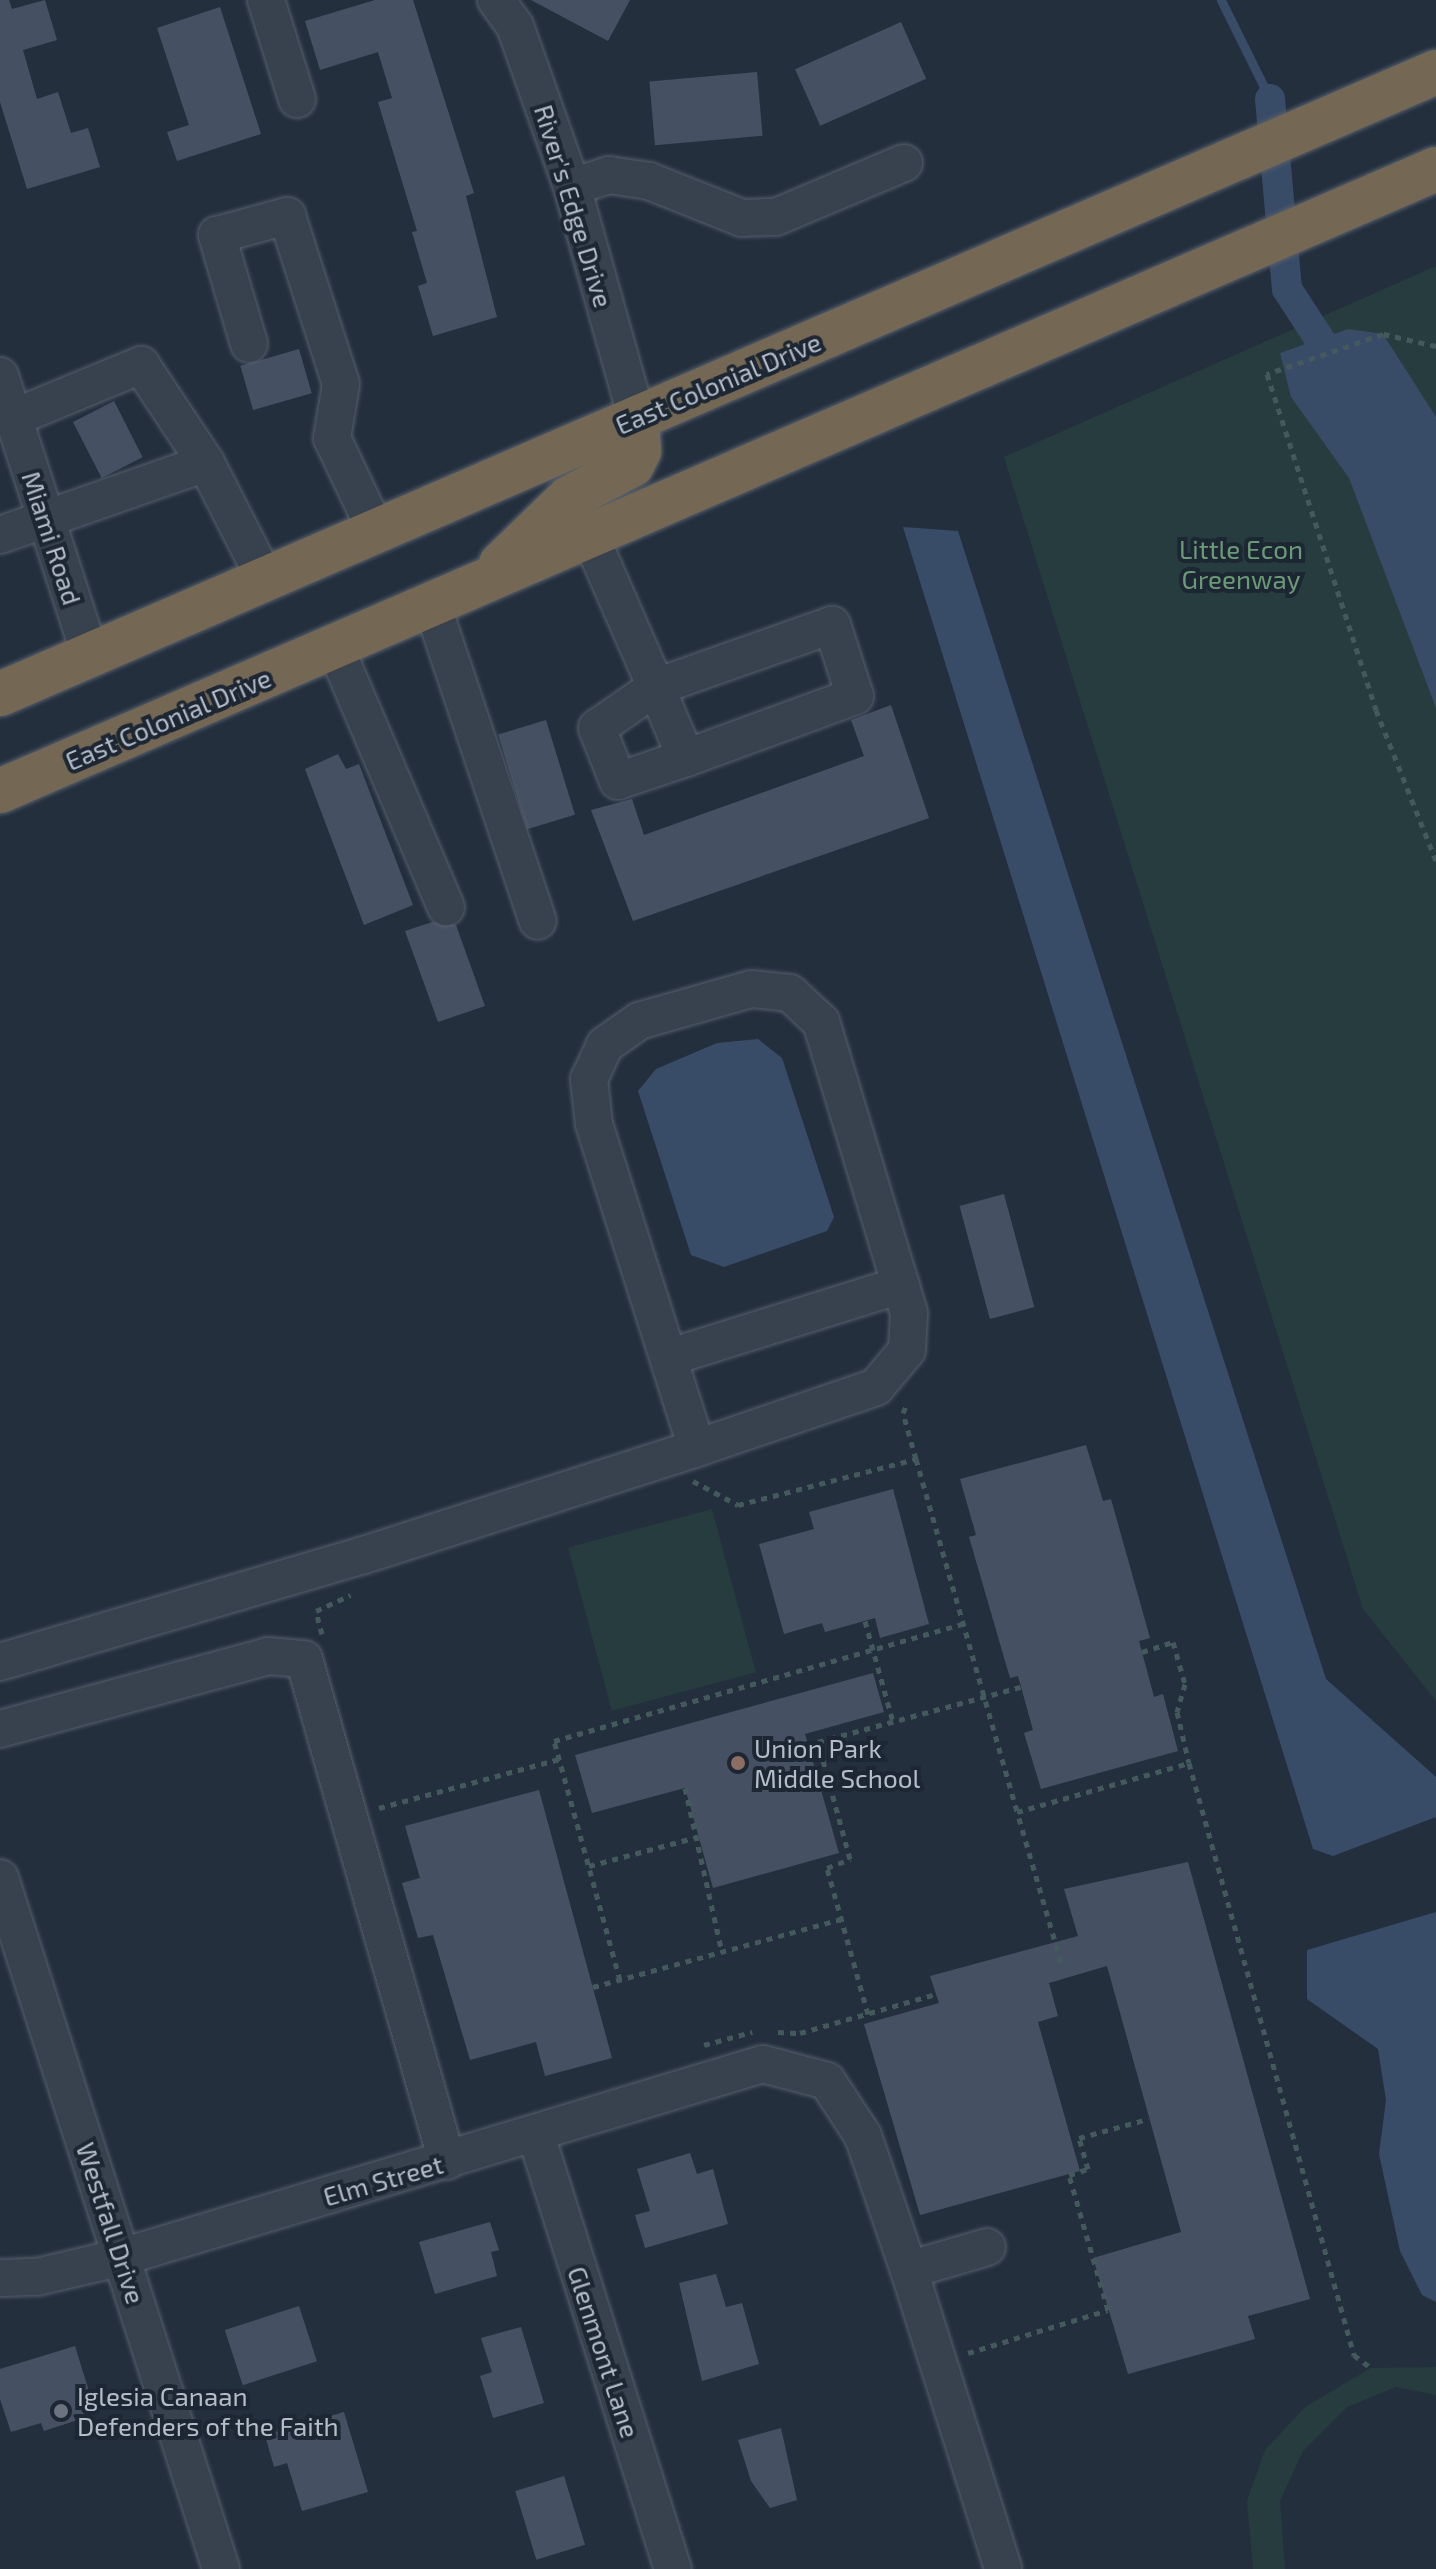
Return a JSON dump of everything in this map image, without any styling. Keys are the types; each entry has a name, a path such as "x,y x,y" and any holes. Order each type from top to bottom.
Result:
{"highway":[{"name":"East Colonial Drive","path":"0,694 1436,72"},
{"name":"East Colonial Drive","path":"0,791 1419,176"},
{"path":"479,585 569,498 632,465 639,451 637,418"}],"street":[{"path":"266,0 297,99"},
{"name":"River's Edge Drive","path":"496,0 515,26 572,187 637,418"},
{"path":"572,187 609,175 649,181 742,218 776,217 904,163"},
{"path":"249,344 217,235 287,216 341,384 332,438 376,531"},
{"path":"13,418 141,365 206,463 265,579"},
{"name":"Miami Road","path":"0,378 90,654"},
{"path":"0,535 206,463"},
{"path":"590,536 686,758"},
{"path":"432,605 538,921"},
{"path":"832,625 855,696 686,758 618,781 597,728 656,687 832,625"},
{"path":"335,647 446,907"},
{"path":"0,1662 690,1462 876,1387 907,1350 909,1313 821,1022 790,993 751,989 639,1021 605,1045 589,1079 592,1109 670,1357 690,1462"},
{"path":"670,1357 901,1285"},
{"path":"0,1729 268,1656 304,1659 447,2161"},
{"name":"Westfall Drive","path":"0,1878 221,2569"},
{"path":"765,2043 827,2081 863,2136 909,2270 1003,2569"},
{"name":"Elm Street","path":"0,2278 37,2277 122,2257 536,2135 765,2043"},
{"name":"Glenmont Lane","path":"536,2135 673,2569"},
{"path":"909,2270 987,2247"}],"path":[{"path":"1436,346 1383,334 1267,374 1376,710 1436,861"},
{"path":"912,1392 903,1413 1061,1962"},
{"path":"690,1462 738,1505 916,1459"},
{"path":"324,1642 316,1611 356,1592"},
{"path":"865,1621 893,1722"},
{"path":"620,1980 554,1741 963,1624"},
{"path":"1142,1652 1173,1642 1185,1684 1177,1712 1189,1763 1354,2355 1371,2368"},
{"path":"868,2014 827,1868 850,1859 818,1742 1021,1687"},
{"path":"373,1809 559,1759"},
{"path":"1017,1812 1189,1763"},
{"path":"685,1788 722,1952"},
{"path":"369,1794 378,1825"},
{"path":"589,1866 697,1837"},
{"path":"593,1987 841,1919"},
{"path":"695,2048 765,2043 936,1994"},
{"path":"973,2366 968,2352 1108,2310 1069,2175 1088,2169 1079,2138 1148,2119"}],"green space":[{"name":"Little Econ Greenway","path":"1436,266 1436,1701 1363,1609 1004,457"},
{"path":"712,1509 756,1672 612,1711 568,1548"},
{"path":"1436,2367 1436,2395 1396,2387 1347,2407 1303,2451 1280,2501 1285,2569 1253,2569 1247,2501 1265,2450 1305,2407 1371,2368"}],"water":[{"path":"1348,329 1383,334 1436,417 1436,708 1349,478 1291,397 1280,353"},
{"path":"903,527 958,531 1326,1679 1436,1777 1436,1817 1333,1856 1313,1849"},
{"path":"758,1039 782,1058 834,1217 827,1231 724,1267 691,1255 638,1091 656,1069 717,1043"},
{"path":"1436,1912 1436,2302 1422,2295 1400,2251 1379,2154 1386,2100 1378,2049 1307,1999 1307,1950"}],"building":[{"path":"0,0 9,0 12,9 45,0 57,40 23,50 37,99 58,92 71,133 88,128 100,167 27,189 0,102"},
{"path":"375,0 413,0 474,193 466,196 497,317 433,336 418,286 427,283 412,232 417,231 378,102 392,98 378,52 320,70 305,21"},
{"path":"531,0 630,0 608,41"},
{"path":"220,7 261,134 177,161 167,132 189,125 157,28"},
{"path":"901,22 926,79 820,126 795,69"},
{"path":"757,72 763,136 655,145 649,81"},
{"path":"299,349 312,393 253,410 240,366"},
{"path":"114,401 143,457 102,478 73,422"},
{"path":"891,705 929,818 633,921 591,810 632,799 644,835 864,756 851,720"},
{"path":"546,720 575,815 527,829 498,735"},
{"path":"338,754 346,769 359,764 413,905 364,925 305,769"},
{"path":"432,922 456,925 485,1006 438,1022 405,931"},
{"path":"1004,1194 1034,1307 990,1319 960,1206"},
{"path":"1086,1445 1103,1501 1111,1499 1150,1638 1139,1641 1154,1697 1163,1694 1178,1751 1041,1789 1024,1733 1033,1730 1018,1676 1010,1678 969,1537 976,1535 960,1479"},
{"path":"893,1489 929,1624 880,1638 875,1618 825,1632 822,1623 784,1634 759,1544 814,1529 809,1512"},
{"path":"873,1673 884,1712 805,1734 839,1853 713,1888 685,1788 592,1813 575,1755"},
{"path":"539,1790 612,2058 545,2076 536,2042 470,2060 433,1935 418,1938 402,1883 420,1878 405,1826"},
{"path":"1188,1862 1310,2299 1248,2316 1255,2339 1128,2374 1093,2258 1181,2232 1107,1966 1049,1983 1058,2016 1038,2022 1080,2171 920,2215 864,2024 939,2003 930,1976 1078,1936 1064,1889"},
{"path":"690,2153 697,2174 713,2169 728,2224 645,2248 635,2215 650,2211 637,2169"},
{"path":"490,2222 499,2250 491,2252 497,2276 435,2294 419,2242"},
{"path":"716,2274 726,2307 742,2303 759,2364 702,2381 679,2283"},
{"path":"299,2306 317,2361 243,2385 225,2330"},
{"path":"521,2327 544,2403 493,2418 480,2376 492,2372 481,2338"},
{"path":"75,2346 96,2414 44,2431 41,2423 11,2432 0,2399 0,2369"},
{"path":"344,2412 368,2492 302,2511 287,2463 274,2467 265,2435"},
{"path":"781,2428 797,2500 770,2508 751,2481 738,2440"},
{"path":"564,2476 585,2545 536,2560 515,2491"}],"waterway":[{"path":"1221,0 1270,99"},
{"path":"1270,99 1287,289 1341,372"}],"place":[{"name":"Union Park Middle School","path":"738,1763"},
{"name":"Iglesia Canaan Defenders of the Faith","path":"61,2411"}]}
